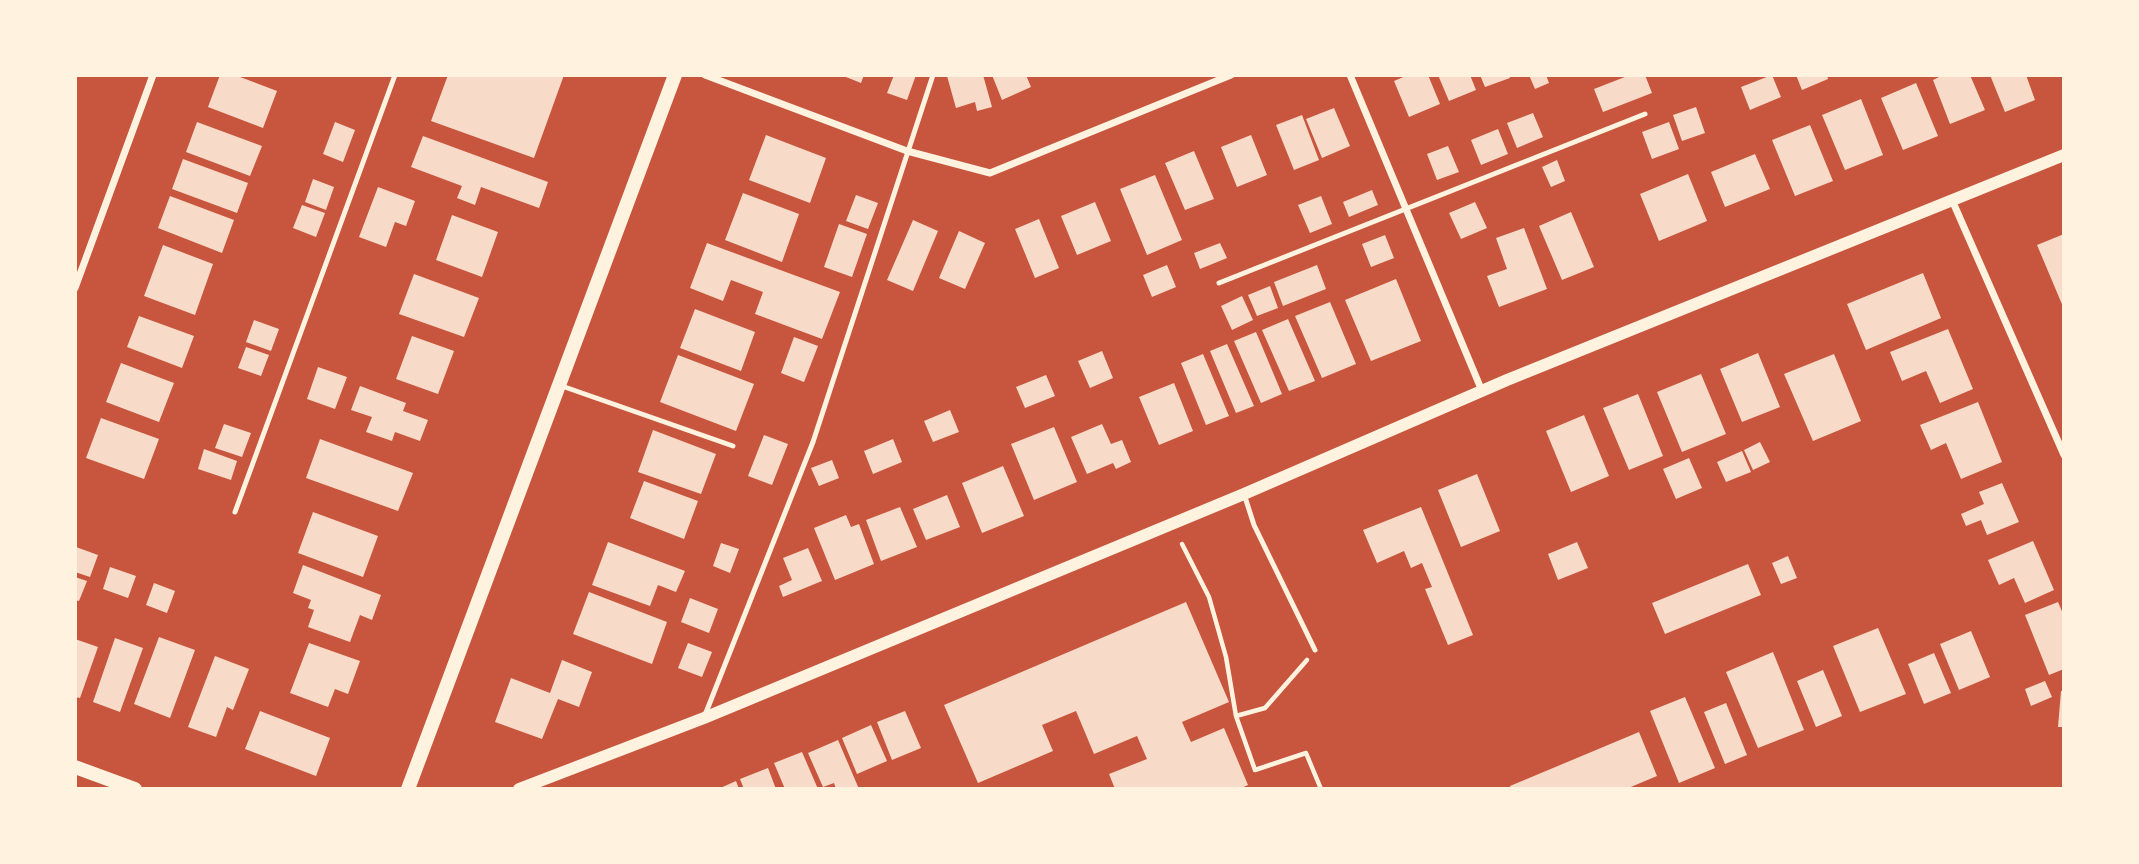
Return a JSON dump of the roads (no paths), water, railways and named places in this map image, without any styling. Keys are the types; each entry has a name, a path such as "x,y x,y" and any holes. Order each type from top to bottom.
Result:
{"main road":[{"path":"408,789 675,75"},
{"path":"75,767 135,789"}],"street":[{"path":"75,288 153,75"},
{"path":"705,75 907,151 990,173 1231,75"},
{"path":"1350,75 1482,391"},
{"path":"519,789 704,718 1244,494 1482,391 2064,155"},
{"path":"1952,200 2064,455"}],"lane":[{"path":"235,512 395,75"},
{"path":"704,718 813,442 933,75"},
{"path":"1219,284 1645,114"},
{"path":"559,385 733,446"},
{"path":"1244,494 1254,524 1315,650"}]}
